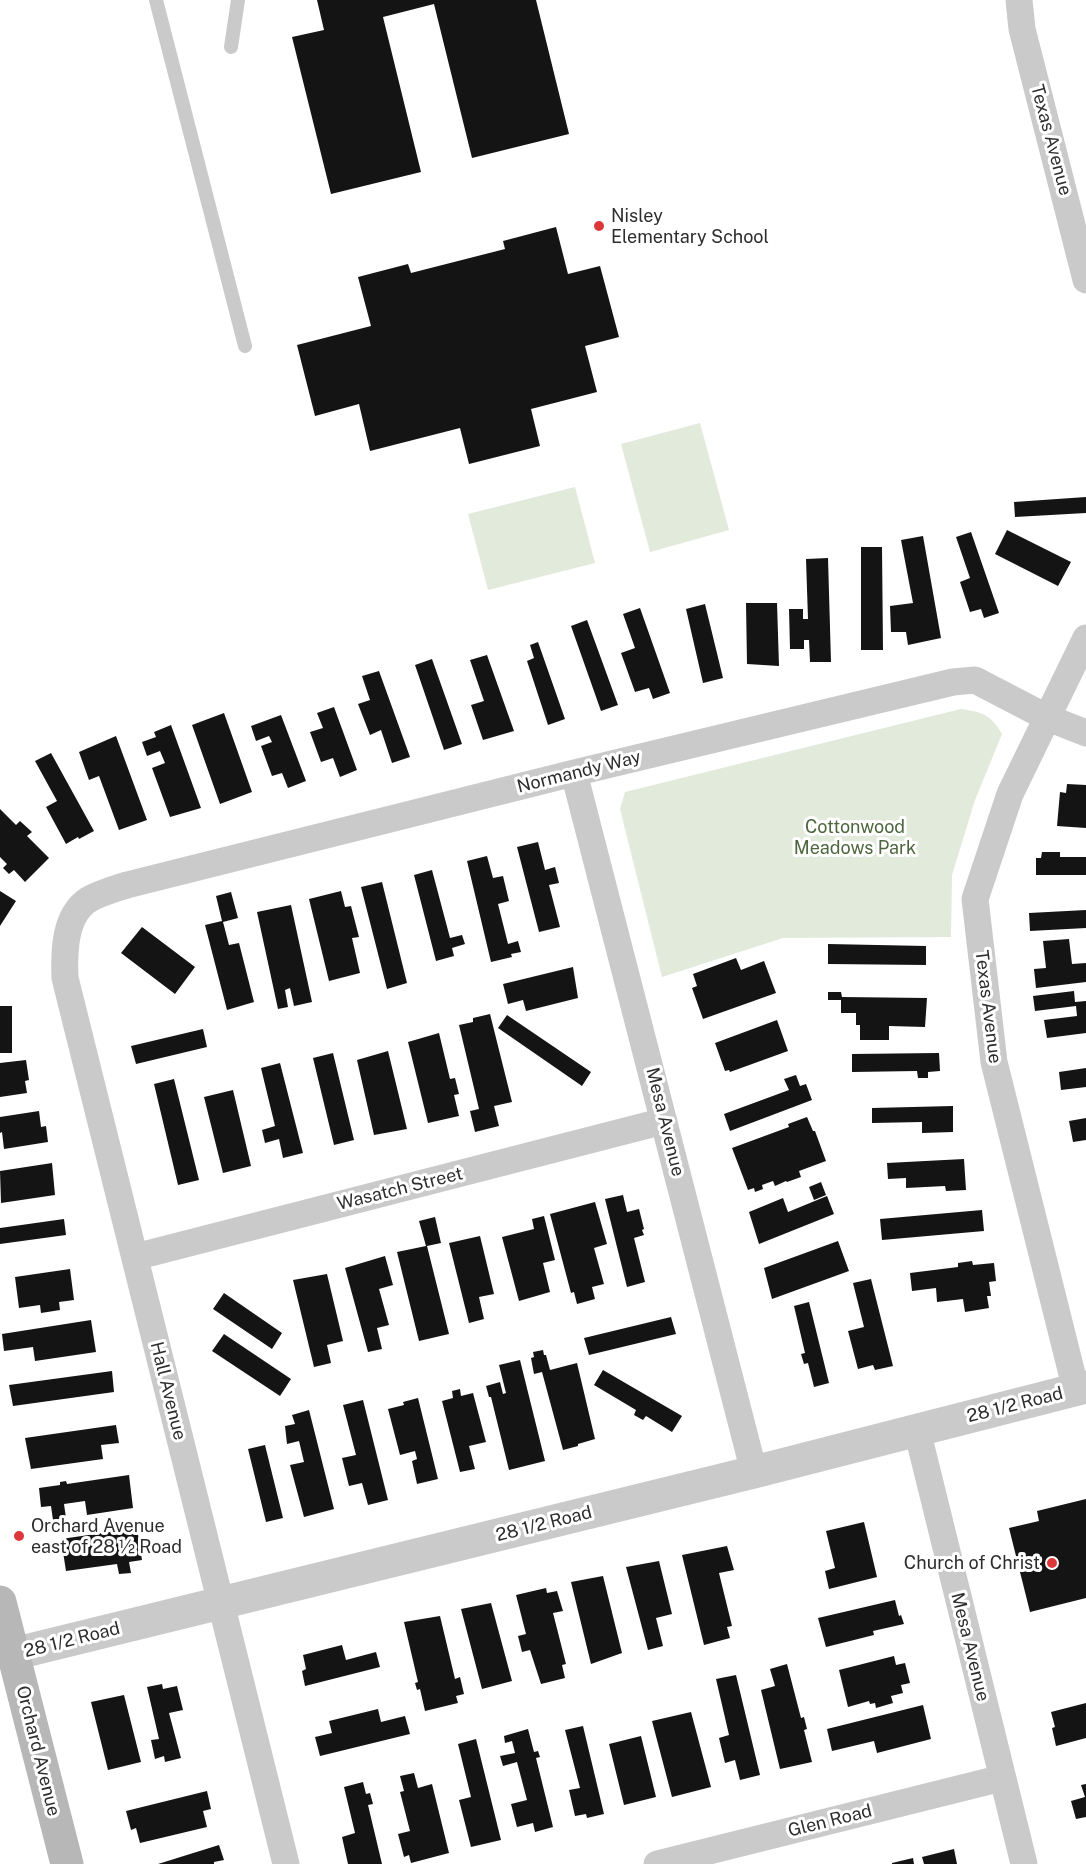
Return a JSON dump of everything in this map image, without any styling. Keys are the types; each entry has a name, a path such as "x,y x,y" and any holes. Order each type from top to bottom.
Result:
{"main road":[{"name":"Orchard Avenue","path":"0,1602 6,1655 67,1864"}],"street":[{"name":"Texas Avenue","path":"1019,0 1022,29 1086,280"},
{"name":"Texas Avenue","path":"1081,1389 994,1062 975,899 1010,794 1086,638"},
{"name":"Normandy Way","path":"74,917 86,902 105,892 128,885 574,773 953,682 975,680 1048,718 1086,733"},
{"name":"Mesa Avenue","path":"574,773 754,1472"},
{"name":"Hall Avenue","path":"74,917 64,954 66,978 286,1864"},
{"name":"Wasatch Street","path":"135,1257 664,1121"},
{"name":"28 1/2 Road","path":"6,1655 754,1472 1081,1389"},
{"name":"Mesa Avenue","path":"917,1430 1024,1864"},
{"name":"Glen Road","path":"657,1864 1002,1778"}],"lane":[{"path":"156,0 245,346"},
{"path":"231,47 238,0"}],"green space":[{"path":"700,423 729,530 650,552 621,444"},
{"path":"575,487 595,563 488,590 468,514"},
{"name":"Cottonwood Meadows Park","path":"961,709 986,716 994,722 1002,734 975,800 952,875 951,937 783,938 662,977 620,809 625,792"}],"building":[{"path":"317,0 536,0 569,134 472,158 434,4 383,17 421,172 331,194 292,37 324,30"},
{"path":"556,227 568,274 600,266 619,337 585,346 597,392 531,409 540,446 469,464 460,428 370,451 359,404 315,416 297,345 371,326 358,277 408,264 411,273 505,249 503,241"},
{"path":"1086,497 1086,513 1015,517 1014,502"},
{"path":"1007,530 1071,562 1058,586 995,554"},
{"path":"971,532 999,613 984,618 981,609 970,612 960,582 970,578 956,537"},
{"path":"923,536 941,638 908,645 906,632 891,632 890,606 913,603 901,540"},
{"path":"861,547 882,547 883,650 861,650"},
{"path":"828,558 831,662 810,662 809,640 804,640 804,649 790,649 789,609 803,609 803,619 808,619 806,559"},
{"path":"746,603 777,603 779,666 747,664"},
{"path":"705,604 723,678 703,683 686,609"},
{"path":"640,608 670,693 653,699 649,688 635,692 621,653 635,648 623,614"},
{"path":"587,620 618,705 601,711 571,626"},
{"path":"538,642 565,719 548,725 527,661 534,658 530,645"},
{"path":"487,655 514,731 483,740 471,705 484,701 470,660"},
{"path":"432,659 462,744 444,750 415,665"},
{"path":"379,671 410,757 392,763 381,730 370,735 358,704 370,700 362,676"},
{"path":"334,707 357,770 340,777 333,758 321,762 310,732 323,728 317,713"},
{"path":"224,713 252,792 220,804 192,725"},
{"path":"281,715 306,781 288,788 282,773 272,776 261,746 272,742 269,736 256,741 251,726"},
{"path":"171,725 201,808 170,817 152,768 165,763 160,751 147,756 142,742 156,737 154,732"},
{"path":"116,736 147,820 119,830 99,776 89,780 79,752"},
{"path":"51,753 94,831 66,844 46,807 57,801 35,761"},
{"path":"1067,784 1086,785 1086,828 1057,826 1060,792 1066,793"},
{"path":"0,809 16,825 20,821 32,832 27,836 49,858 25,882 14,870 9,874 3,868 7,864 0,857"},
{"path":"538,842 545,870 555,867 559,883 549,885 560,927 539,932 517,847"},
{"path":"1042,852 1060,852 1060,857 1086,857 1086,875 1036,875 1036,858 1041,858"},
{"path":"487,856 493,878 503,876 509,901 498,904 508,944 518,941 521,952 511,954 512,957 491,962 467,861"},
{"path":"432,870 450,938 462,935 465,944 452,948 454,956 436,961 414,875"},
{"path":"382,882 407,983 387,989 361,887"},
{"path":"0,891 16,901 0,926"},
{"path":"341,891 345,907 351,906 359,937 352,938 360,973 329,981 309,899"},
{"path":"231,892 238,918 223,922 229,945 239,943 254,1002 227,1010 205,925 222,921 216,896"},
{"path":"291,905 312,1002 294,1006 290,988 285,990 288,1007 278,1009 257,912"},
{"path":"1086,910 1086,928 1030,931 1029,913"},
{"path":"142,927 195,967 175,994 121,953"},
{"path":"1069,939 1072,964 1086,963 1086,982 1036,988 1034,969 1046,968 1043,941"},
{"path":"828,944 926,946 926,965 828,964"},
{"path":"736,958 741,970 764,961 776,993 703,1019 692,988 697,986 693,974"},
{"path":"573,967 578,998 526,1011 523,1000 508,1004 503,984"},
{"path":"1074,991 1075,1002 1086,1001 1086,1033 1047,1038 1044,1020 1077,1016 1076,1006 1035,1011 1033,996"},
{"path":"828,992 841,992 842,997 927,998 925,1027 889,1026 889,1040 860,1040 860,1025 856,1025 856,1013 841,1013 841,1000 828,1000"},
{"path":"0,1006 12,1006 12,1053 0,1053"},
{"path":"490,1014 512,1102 494,1106 499,1126 475,1132 470,1111 479,1109 459,1025 473,1022 473,1018"},
{"path":"507,1015 591,1072 582,1086 498,1028"},
{"path":"777,1020 788,1051 730,1072 725,1071 715,1043"},
{"path":"203,1029 207,1047 136,1064 131,1046"},
{"path":"439,1033 450,1079 455,1078 459,1094 454,1095 459,1116 428,1123 408,1042"},
{"path":"388,1051 407,1129 374,1135 357,1060"},
{"path":"333,1053 354,1140 334,1145 313,1058"},
{"path":"939,1053 940,1071 928,1072 928,1078 918,1078 917,1071 852,1072 852,1054"},
{"path":"26,1060 29,1080 25,1081 27,1093 0,1097 0,1063"},
{"path":"280,1063 303,1153 283,1158 279,1139 265,1143 262,1130 275,1126 261,1068"},
{"path":"1086,1068 1086,1087 1061,1090 1059,1072"},
{"path":"796,1075 800,1086 806,1084 812,1100 730,1131 724,1114 789,1090 784,1079"},
{"path":"174,1079 199,1180 178,1185 154,1084"},
{"path":"233,1090 251,1166 223,1173 204,1097"},
{"path":"953,1106 953,1132 922,1133 922,1122 872,1123 872,1108"},
{"path":"39,1111 41,1127 46,1126 48,1142 4,1149 2,1132 0,1133 0,1117"},
{"path":"807,1117 826,1161 799,1171 801,1177 775,1186 773,1181 762,1185 763,1189 755,1192 754,1188 748,1190 732,1148 789,1127 788,1124"},
{"path":"1086,1118 1086,1140 1073,1142 1069,1121"},
{"path":"964,1159 966,1190 946,1191 945,1186 906,1188 906,1178 888,1179 887,1163"},
{"path":"52,1163 55,1195 1,1203 0,1171"},
{"path":"821,1182 826,1195 814,1200 809,1187"},
{"path":"623,1195 627,1212 639,1209 644,1229 642,1230 644,1235 634,1238 645,1282 627,1287 605,1199"},
{"path":"827,1196 834,1214 759,1244 749,1212 783,1198 788,1212"},
{"path":"595,1202 607,1244 594,1248 604,1284 592,1287 595,1299 577,1304 574,1292 571,1293 550,1214"},
{"path":"982,1210 984,1231 882,1240 880,1219"},
{"path":"544,1216 555,1260 543,1263 550,1292 519,1301 502,1237 534,1229 532,1219"},
{"path":"435,1217 441,1243 427,1246 449,1334 419,1341 397,1252 426,1246 419,1221"},
{"path":"64,1219 66,1235 0,1244 0,1228"},
{"path":"480,1236 494,1294 479,1297 484,1319 469,1323 449,1243"},
{"path":"838,1241 849,1271 772,1299 764,1268"},
{"path":"385,1256 393,1285 379,1289 389,1325 377,1328 382,1349 368,1352 345,1268"},
{"path":"972,1261 973,1265 994,1263 996,1281 989,1282 991,1296 987,1296 989,1308 965,1312 963,1299 937,1302 936,1288 912,1291 910,1273 958,1267 958,1263"},
{"path":"70,1269 74,1300 59,1302 60,1310 41,1313 40,1305 19,1308 15,1277"},
{"path":"327,1274 343,1341 327,1345 331,1363 314,1367 293,1280"},
{"path":"871,1279 893,1366 875,1370 873,1365 858,1369 848,1331 864,1327 853,1283"},
{"path":"224,1293 282,1333 272,1349 213,1309"},
{"path":"809,1302 829,1383 814,1387 808,1363 804,1364 801,1354 805,1353 794,1306"},
{"path":"671,1317 676,1334 589,1355 584,1338"},
{"path":"91,1320 96,1352 35,1361 33,1347 4,1351 2,1334"},
{"path":"224,1334 291,1379 280,1396 212,1351"},
{"path":"543,1350 550,1370 577,1363 595,1439 563,1450 542,1372 534,1374 531,1358 534,1357 533,1352"},
{"path":"520,1360 545,1461 509,1470 491,1397 489,1397 486,1386 500,1382 503,1394 506,1393 499,1365"},
{"path":"603,1370 682,1416 672,1432 646,1416 643,1420 634,1415 636,1410 594,1385"},
{"path":"112,1371 114,1392 13,1406 9,1385"},
{"path":"460,1389 461,1396 473,1393 486,1442 469,1446 475,1469 460,1472 442,1401 453,1398 452,1391"},
{"path":"418,1398 438,1479 417,1484 412,1461 417,1459 415,1451 400,1455 388,1409"},
{"path":"363,1400 388,1500 368,1505 362,1483 349,1486 342,1458 356,1455 343,1405"},
{"path":"309,1410 334,1509 304,1517 290,1465 304,1462 299,1441 287,1444 285,1426 295,1424 292,1415"},
{"path":"116,1425 119,1443 101,1445 103,1459 31,1469 25,1438"},
{"path":"265,1445 283,1518 266,1522 248,1449"},
{"path":"129,1475 133,1508 87,1515 85,1501 64,1504 66,1518 53,1520 51,1506 41,1507 39,1488 60,1485 60,1482 66,1481 67,1484"},
{"name":"Church of Christ","path":"1086,1499 1086,1598 1030,1612 1009,1528 1039,1521 1037,1511"},
{"path":"864,1522 877,1577 829,1589 825,1571 835,1568 826,1531"},
{"path":"137,1528 142,1560 129,1562 131,1573 119,1574 117,1564 66,1571 61,1539"},
{"path":"727,1546 734,1570 719,1573 732,1626 727,1627 730,1638 704,1645 682,1555"},
{"path":"659,1561 672,1614 656,1618 663,1646 648,1650 626,1567"},
{"path":"603,1576 622,1653 591,1664 571,1582"},
{"path":"546,1588 547,1593 557,1591 563,1611 553,1613 566,1664 562,1665 565,1678 541,1684 530,1650 522,1652 518,1636 526,1634 516,1595"},
{"path":"895,1600 899,1616 901,1615 904,1624 873,1631 874,1635 826,1647 818,1618"},
{"path":"491,1603 512,1681 482,1689 461,1609"},
{"path":"440,1616 455,1679 460,1677 464,1694 456,1696 458,1703 425,1711 420,1689 417,1690 415,1683 418,1682 404,1622"},
{"path":"342,1645 346,1660 376,1652 380,1667 305,1686 302,1671 306,1669 303,1655"},
{"path":"894,1656 896,1665 905,1663 910,1683 901,1685 903,1693 891,1696 893,1703 876,1708 875,1703 870,1704 869,1701 848,1707 839,1670"},
{"path":"787,1664 801,1718 804,1717 807,1729 804,1730 812,1762 780,1769 761,1690 775,1686 770,1669"},
{"path":"736,1675 760,1775 740,1780 735,1760 725,1763 719,1738 729,1735 716,1679"},
{"path":"162,1684 163,1689 177,1686 183,1710 169,1713 181,1758 165,1762 164,1756 155,1759 151,1740 159,1739 147,1687"},
{"path":"124,1695 141,1762 108,1770 91,1702"},
{"path":"1086,1703 1086,1738 1056,1746 1051,1712"},
{"path":"923,1705 931,1739 877,1753 874,1741 832,1751 827,1729"},
{"path":"378,1709 381,1722 405,1716 410,1734 320,1756 315,1737 332,1733 329,1721"},
{"path":"691,1712 711,1787 672,1797 652,1721"},
{"path":"583,1726 604,1814 587,1818 586,1814 575,1816 569,1790 580,1788 565,1730"},
{"path":"528,1729 534,1752 538,1751 540,1757 536,1758 553,1827 535,1832 533,1823 517,1827 511,1804 527,1800 517,1762 503,1766 500,1756 515,1753 512,1741 505,1743 504,1736"},
{"path":"641,1736 656,1797 624,1805 609,1744"},
{"path":"476,1739 501,1840 471,1847 459,1800 471,1797 458,1744"},
{"path":"414,1773 418,1788 432,1784 449,1853 411,1863 409,1855 404,1857 398,1834 410,1831 400,1792 404,1791 400,1776"},
{"path":"363,1782 366,1794 370,1793 373,1804 368,1805 382,1864 348,1864 342,1837 355,1833 344,1787"},
{"path":"1086,1784 1086,1817 1076,1819 1071,1801 1085,1797 1081,1785"},
{"path":"207,1791 211,1809 203,1811 207,1827 140,1843 136,1828 131,1830 126,1811"},
{"path":"219,1845 224,1860 214,1862 214,1864 158,1864"},
{"path":"954,1849 957,1864 924,1864 922,1857"},
{"path":"913,1858 914,1864 892,1864 892,1863"}],"place":[{"name":"Nisley Elementary School","path":"599,226"},
{"name":"Orchard Avenue east of 28 ½ Road","path":"19,1536"},
{"name":"Church of Christ","path":"1052,1563"}]}
